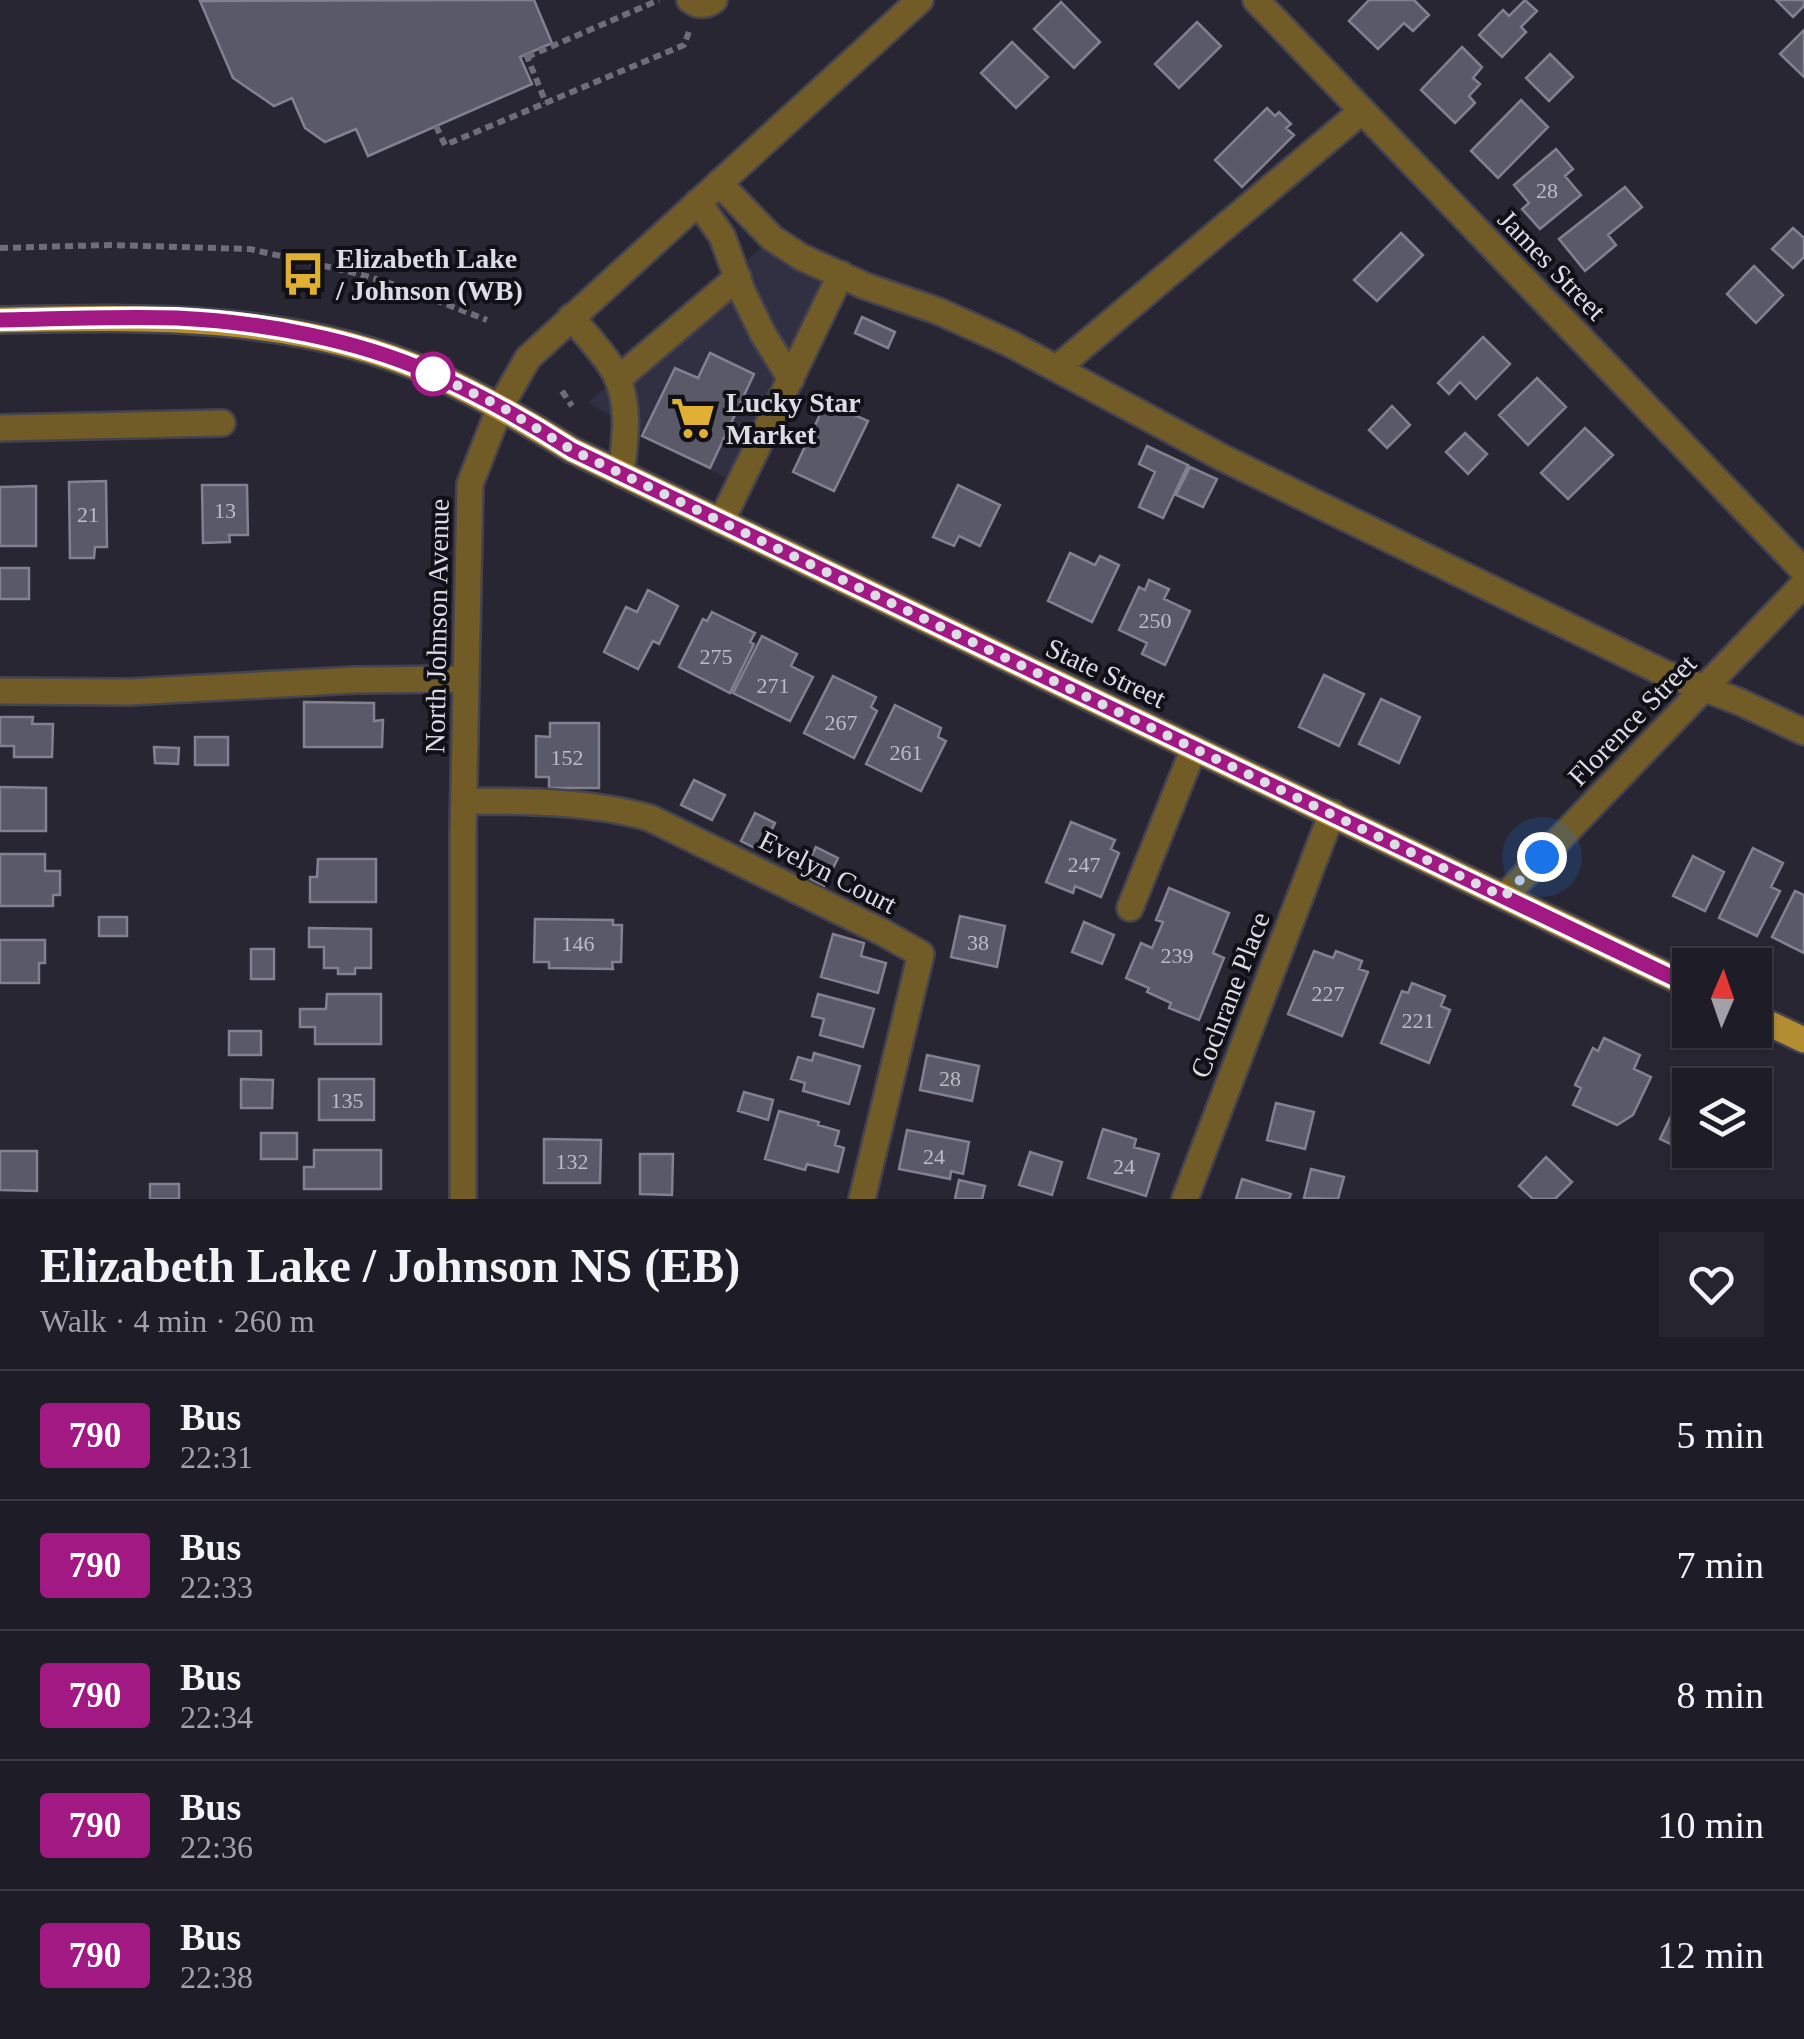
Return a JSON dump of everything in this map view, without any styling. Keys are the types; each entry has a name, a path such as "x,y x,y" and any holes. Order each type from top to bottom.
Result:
{"main road":[{"name":"State Street","path":"0,320 116,317 226,322 331,341 429,372 500,406 572,450 621,474 1672,977"},
{"path":"1772,1024 1804,1040"}],"street":[{"path":"690,0 700,5 714,0"},
{"name":"North Johnson Avenue","path":"463,1199 465,679 470,484 500,406 528,358 920,0"},
{"name":"James Street","path":"1256,0 1804,572"},
{"path":"1056,368 1362,111"},
{"path":"719,183 772,238 801,257 865,286 938,310 1009,343 1223,458 1664,673 1705,687 1804,732"},
{"path":"698,202 722,236 763,334 790,378"},
{"path":"721,522 841,274"},
{"path":"618,380 738,276"},
{"path":"571,317 618,380 625,412 621,474"},
{"path":"0,428 222,423"},
{"name":"Florence Street","path":"1504,897 1804,584"},
{"path":"0,691 129,692 355,680 465,679"},
{"path":"1130,908 1194,748"},
{"name":"Evelyn Court","path":"464,800 589,806 650,818 921,954 862,1199"},
{"name":"Cochrane Place","path":"1185,1199 1332,814"}],"path":[{"path":"546,103 526,56 659,0"},
{"path":"436,126 444,146 684,45"},
{"path":"0,248 110,245 250,250 378,279 488,320"},
{"path":"562,391 572,406"}],"shaded area":[{"path":"772,238 841,274 739,485 588,403"}],"building":[{"path":"534,0 552,43 520,57 532,84 368,156 356,129 325,142 305,128 292,98 274,106 233,78 200,1"},
{"path":"1369,0 1414,0 1429,15 1413,31 1404,23 1378,49 1349,21"},
{"path":"1525,0 1537,11 1521,27 1526,32 1502,57 1479,35 1503,10 1509,16"},
{"path":"1776,0 1804,0 1804,6 1793,17"},
{"path":"1061,2 1100,42 1074,68 1034,29"},
{"path":"1197,22 1221,46 1179,88 1155,64"},
{"path":"1804,30 1804,77 1780,54"},
{"path":"1012,42 1048,77 1016,108 981,73"},
{"path":"1462,47 1482,67 1473,78 1480,84 1469,96 1475,103 1455,123 1421,90"},
{"path":"1550,54 1573,77 1549,101 1526,78"},
{"path":"1521,100 1548,127 1498,178 1471,151"},
{"path":"1267,108 1275,116 1279,112 1291,124 1286,128 1294,135 1242,187 1215,160"},
{"path":"1556,149 1573,169 1565,176 1581,195 1540,229 1522,209 1529,203 1514,185"},
{"path":"1625,187 1642,207 1608,235 1616,245 1585,271 1559,239"},
{"path":"1793,228 1804,238 1804,257 1793,268 1772,249"},
{"path":"1401,233 1423,255 1377,301 1354,280"},
{"path":"1754,266 1783,295 1756,323 1727,294"},
{"path":"862,317 895,332 888,348 855,333"},
{"path":"1483,337 1510,364 1476,399 1460,382 1449,394 1438,383"},
{"path":"710,353 754,374 710,468 642,436 675,368 698,378"},
{"path":"1537,378 1566,407 1528,445 1499,415"},
{"path":"826,402 868,421 834,491 793,472"},
{"path":"1392,406 1410,425 1387,448 1369,430"},
{"path":"1585,428 1613,455 1568,499 1541,473"},
{"path":"1465,433 1487,454 1468,474 1446,452"},
{"path":"1147,446 1188,465 1163,518 1139,507 1155,472 1139,464"},
{"path":"1190,467 1217,479 1203,507 1176,495"},
{"path":"106,481 107,547 95,547 94,558 70,558 69,482"},
{"path":"202,485 247,485 248,535 229,535 230,542 203,543"},
{"path":"958,485 1000,505 980,546 959,536 954,546 933,537"},
{"path":"36,486 36,546 0,546 0,487"},
{"path":"1070,553 1095,565 1100,556 1119,565 1092,622 1048,601"},
{"path":"0,568 29,568 29,599 0,599"},
{"path":"1149,580 1169,589 1164,599 1190,611 1165,665 1142,654 1147,643 1119,630 1139,587 1145,590"},
{"path":"648,590 678,606 659,644 653,641 638,669 604,652 626,607 637,612"},
{"path":"712,612 755,633 750,642 754,644 730,693 679,667 703,619 707,621"},
{"path":"762,636 797,654 791,666 813,677 790,721 733,693"},
{"path":"1324,675 1364,694 1339,746 1299,727"},
{"path":"833,676 876,697 871,707 877,711 854,758 804,733"},
{"path":"1381,699 1420,717 1399,763 1359,744"},
{"path":"304,702 374,703 374,721 383,720 382,747 304,747"},
{"path":"895,705 941,728 938,737 946,741 921,791 866,764"},
{"path":"0,717 33,717 32,724 53,724 52,757 14,757 14,746 0,746"},
{"path":"550,723 599,723 599,788 549,788 549,777 536,777 536,736 550,737"},
{"path":"195,737 228,737 228,765 195,765"},
{"path":"154,747 179,748 178,764 155,763"},
{"path":"694,780 725,795 712,820 681,805"},
{"path":"0,787 46,788 46,831 0,831"},
{"path":"755,813 775,823 761,851 741,841"},
{"path":"1071,822 1115,840 1111,849 1119,853 1101,897 1075,886 1073,893 1046,882"},
{"path":"816,847 838,858 824,886 802,875"},
{"path":"1753,848 1783,863 1771,887 1780,891 1757,936 1719,918"},
{"path":"0,854 45,854 45,871 60,871 60,895 53,895 53,906 0,906"},
{"path":"1693,856 1724,872 1705,911 1673,896"},
{"path":"318,859 376,859 376,902 310,902 310,877 317,877"},
{"path":"1169,888 1229,913 1213,953 1224,958 1199,1020 1169,1008 1171,1003 1126,978 1141,943 1152,948 1163,922 1156,920"},
{"path":"1795,891 1804,895 1804,953 1772,937"},
{"path":"960,916 1005,926 997,967 951,957"},
{"path":"99,917 127,917 127,936 99,936"},
{"path":"535,919 613,920 613,925 622,925 621,962 612,962 613,969 549,968 549,962 534,962"},
{"path":"1084,922 1114,935 1102,964 1072,952"},
{"path":"309,928 371,929 371,968 355,968 355,974 338,974 338,968 324,968 324,947 309,947"},
{"path":"833,934 864,943 861,956 886,963 878,993 821,977"},
{"path":"0,940 45,940 45,963 39,963 39,983 0,983"},
{"path":"251,949 274,949 274,979 251,979"},
{"path":"1314,951 1333,958 1336,951 1362,961 1359,969 1368,972 1342,1036 1288,1014"},
{"path":"1412,983 1445,996 1441,1006 1450,1010 1429,1063 1381,1043 1402,991 1408,993"},
{"path":"327,994 381,994 381,1044 315,1044 315,1027 300,1027 300,1009 326,1009"},
{"path":"818,994 874,1009 863,1047 820,1035 824,1019 812,1016"},
{"path":"229,1031 261,1031 261,1055 229,1055"},
{"path":"1604,1038 1640,1055 1634,1069 1651,1077 1633,1115 1617,1125 1573,1105 1581,1088 1575,1085 1593,1048 1598,1051"},
{"path":"814,1053 860,1066 849,1104 803,1091 805,1083 791,1079 798,1057 812,1061"},
{"path":"927,1055 979,1066 972,1101 920,1090"},
{"path":"241,1079 273,1080 272,1108 241,1108"},
{"path":"319,1079 374,1079 374,1120 319,1120"},
{"path":"744,1092 773,1100 768,1120 738,1111"},
{"path":"1276,1103 1314,1112 1305,1149 1267,1140"},
{"path":"779,1111 839,1131 835,1145 844,1148 838,1172 807,1164 805,1170 765,1159"},
{"path":"1672,1114 1672,1145 1660,1139"},
{"path":"1103,1129 1136,1139 1134,1147 1159,1154 1146,1196 1088,1178"},
{"path":"907,1130 969,1142 963,1174 951,1171 950,1179 899,1169"},
{"path":"261,1133 297,1133 297,1159 261,1159"},
{"path":"544,1139 601,1140 600,1183 544,1183"},
{"path":"314,1150 381,1150 381,1189 304,1189 304,1167 314,1167"},
{"path":"0,1151 37,1151 37,1191 0,1190"},
{"path":"1030,1152 1062,1162 1052,1195 1019,1185"},
{"path":"640,1154 673,1154 672,1195 640,1194"},
{"path":"1546,1157 1572,1182 1555,1199 1533,1199 1519,1186"},
{"path":"1311,1169 1344,1177 1338,1199 1304,1198"},
{"path":"1242,1179 1291,1194 1289,1199 1236,1199"},
{"path":"959,1180 985,1186 982,1199 955,1199"},
{"path":"150,1184 179,1184 179,1199 150,1199"}],"bus line":[{"name":"790","path":"0,320 116,317 226,322 331,341 429,372 500,406 572,450 1672,977"}],"place":[{"name":"Elizabeth Lake / Johnson (WB)","path":"303,274"},
{"name":"Lucky Star Market","path":"693,418"}],"route":[{"path":"433,374 429,372 500,406 572,450 1504,897 1542,857"}]}
